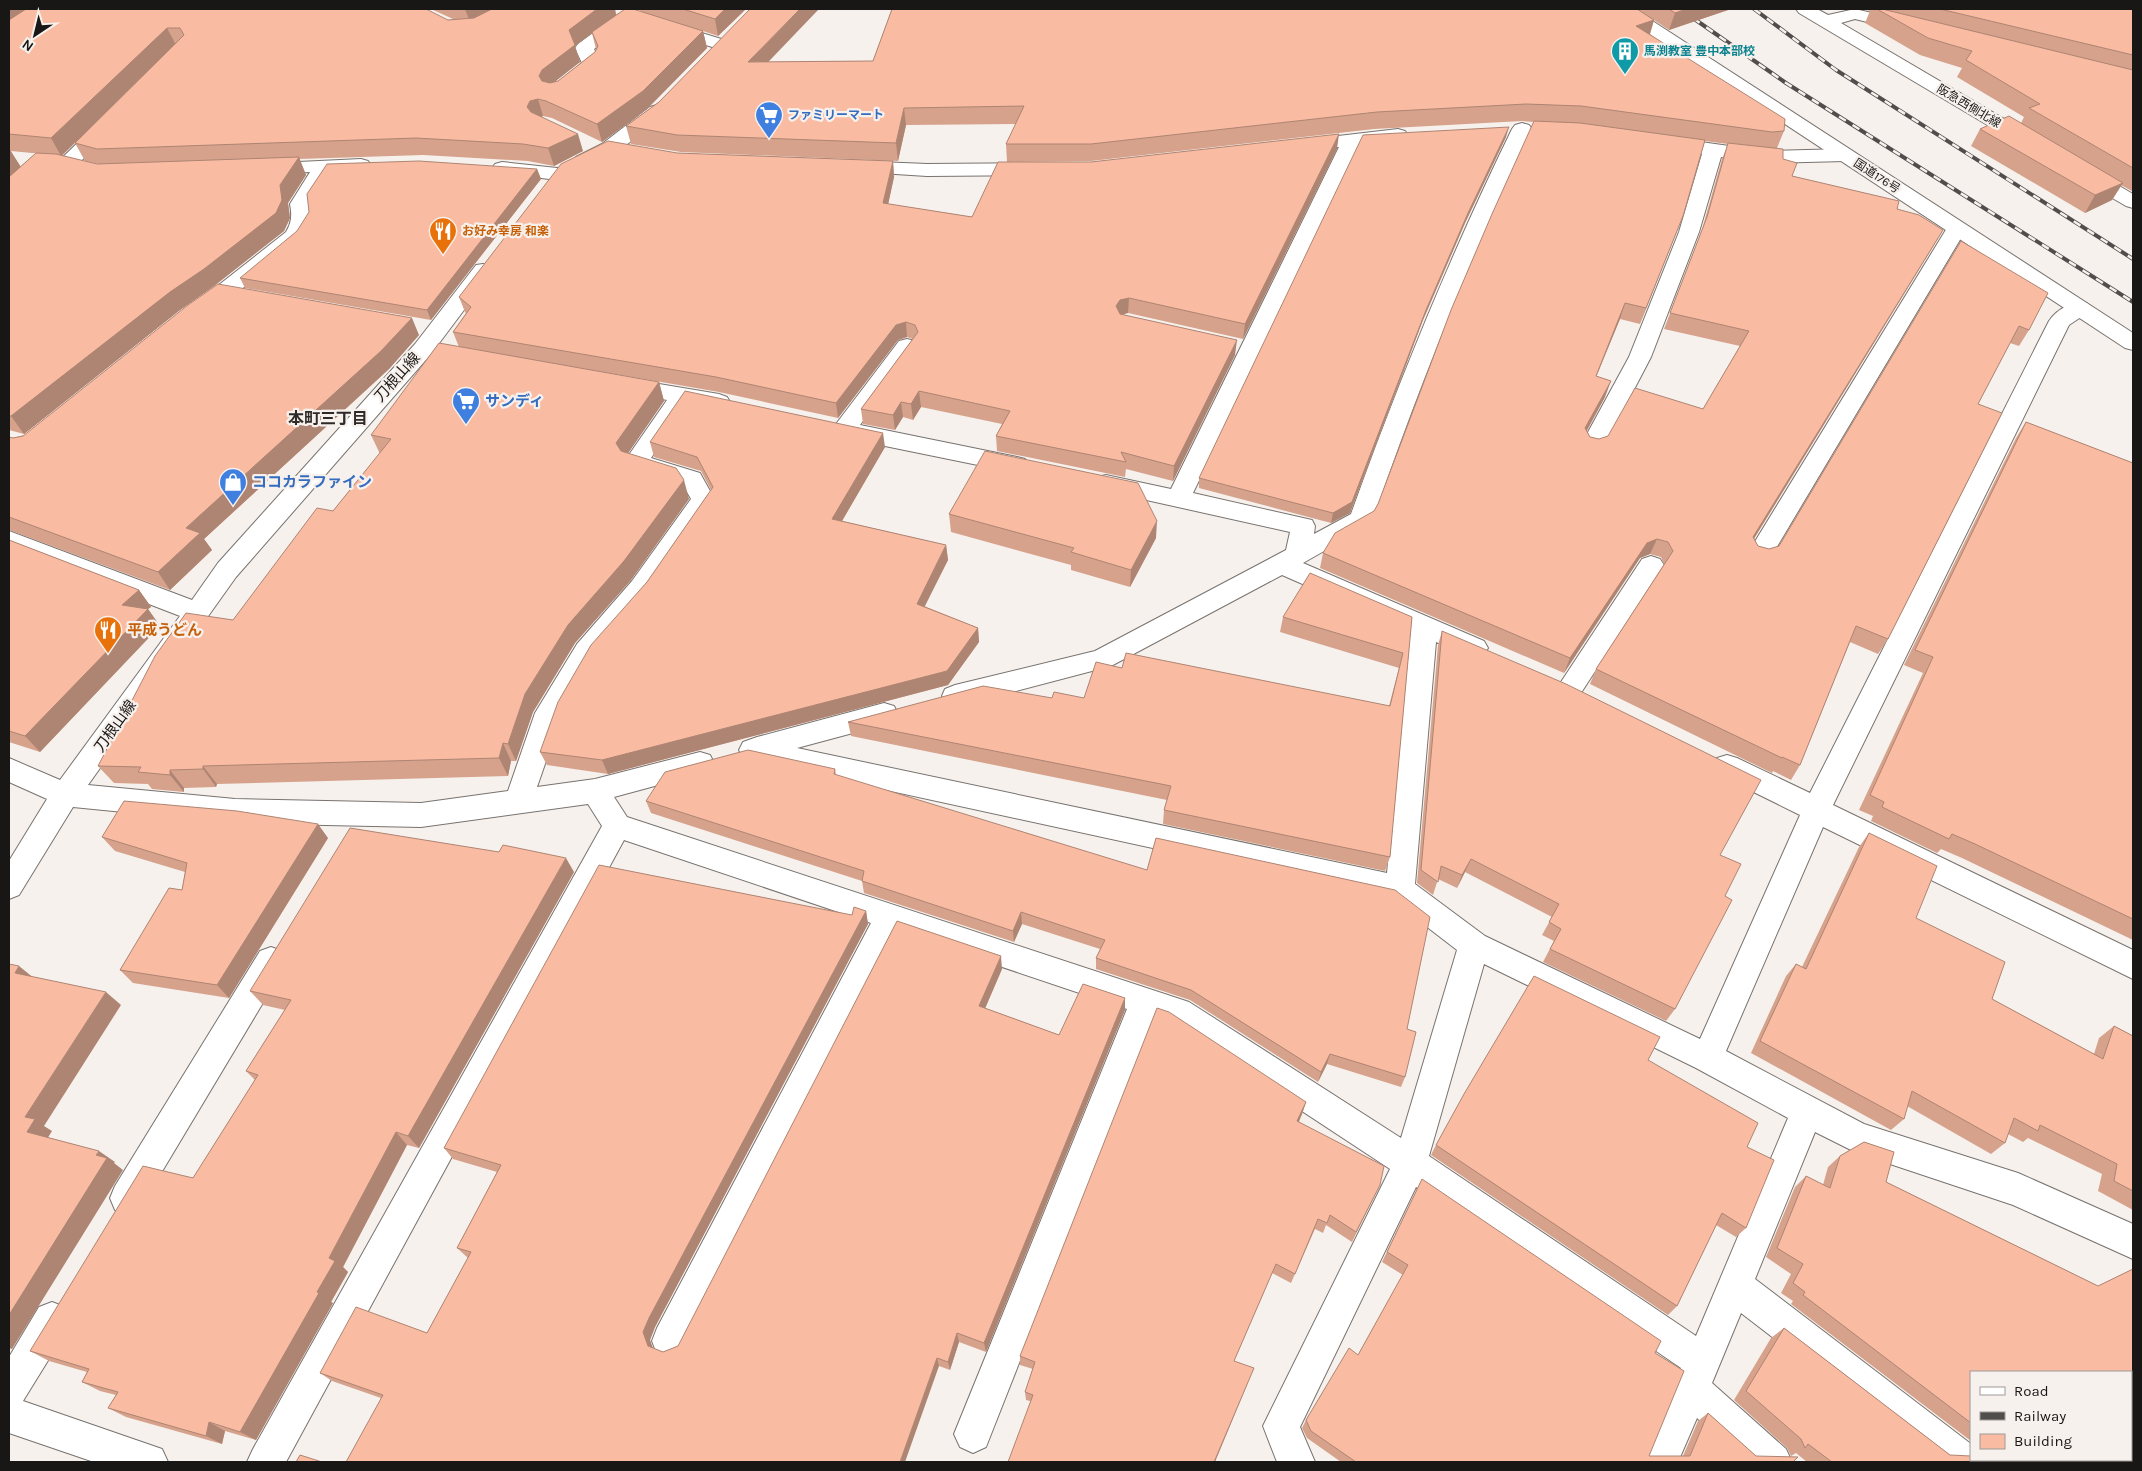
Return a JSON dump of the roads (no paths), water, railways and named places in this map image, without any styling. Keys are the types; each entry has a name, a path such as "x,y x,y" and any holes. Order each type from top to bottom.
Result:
{"main road":[{"name":"国道176号","path":"1622,9 2133,342"},
{"name":"阪急西側北線","path":"1805,9 2046,151"},
{"path":"555,93 592,64 584,48 630,13"},
{"path":"1826,21 1855,14 1922,31"},
{"path":"656,24 722,46"},
{"path":"539,197 557,174 655,114 675,93"},
{"path":"67,164 121,111"},
{"path":"933,702 1102,660 1290,560 1361,519 1393,426 1485,204 1522,129"},
{"path":"1286,147 1353,139 1413,135"},
{"path":"1179,498 1241,348 1353,139"},
{"path":"1644,140 1765,157 1845,155"},
{"path":"599,148 636,152"},
{"path":"1593,445 1640,357 1689,232 1713,150"},
{"path":"17,159 41,163 67,164 91,170"},
{"path":"9,191 41,163"},
{"path":"245,169 383,164"},
{"path":"2070,165 2133,202"},
{"path":"181,322 222,293 292,236 302,224 303,216 300,204 324,166"},
{"path":"480,166 528,169 557,174"},
{"path":"838,166 927,170 1053,170"},
{"path":"1760,554 1957,228"},
{"name":"刀根山線","path":"9,886 65,795 227,570 497,252"},
{"path":"222,293 252,298"},
{"path":"1707,1058 1816,810 2060,321 2079,308"},
{"path":"426,335 451,354"},
{"path":"844,430 907,346"},
{"path":"605,382 737,406"},
{"path":"518,802 549,713 586,651 641,588 703,500 692,479 636,462 682,396"},
{"path":"820,424 1035,468"},
{"path":"1083,478 1303,526 1290,560"},
{"path":"9,540 197,612"},
{"path":"1290,560 1424,625 1497,657"},
{"path":"1570,689 1651,564"},
{"path":"1400,889 1424,625"},
{"path":"1543,677 1597,702"},
{"path":"9,769 65,795 235,811 353,827 421,815 595,792 904,709"},
{"path":"737,754 1400,889 1474,945 1707,1058 1857,1137 2018,1190 2133,1242"},
{"path":"1702,754 2133,965"},
{"path":"595,792 617,826 1178,1012 1410,1163 1697,1375 1773,1462"},
{"path":"266,1462 617,826"},
{"path":"670,1341 890,916"},
{"path":"112,1222 288,933"},
{"path":"1296,1462 1281,1426 1410,1163 1474,945"},
{"path":"973,1434 1146,1002"},
{"path":"1658,1462 1697,1375 1807,1111"},
{"path":"1734,1285 1964,1462"},
{"path":"9,1391 66,1298"},
{"path":"9,1415 149,1462"}],"railway":[{"path":"1680,9 1786,83 2133,302"},
{"path":"1754,9 1836,70 2133,259"}],"place":[{"name":"馬渕教室 豊中本部校","path":"1625,75"},
{"name":"ファミリーマート","path":"769,139"},
{"name":"お好み幸房 和楽","path":"443,255"},
{"name":"サンディ","path":"466,425"},
{"name":"ココカラファイン","path":"233,506"},
{"name":"平成うどん","path":"108,654"}],"district":[{"name":"本町三丁目","path":"328,418"}]}
